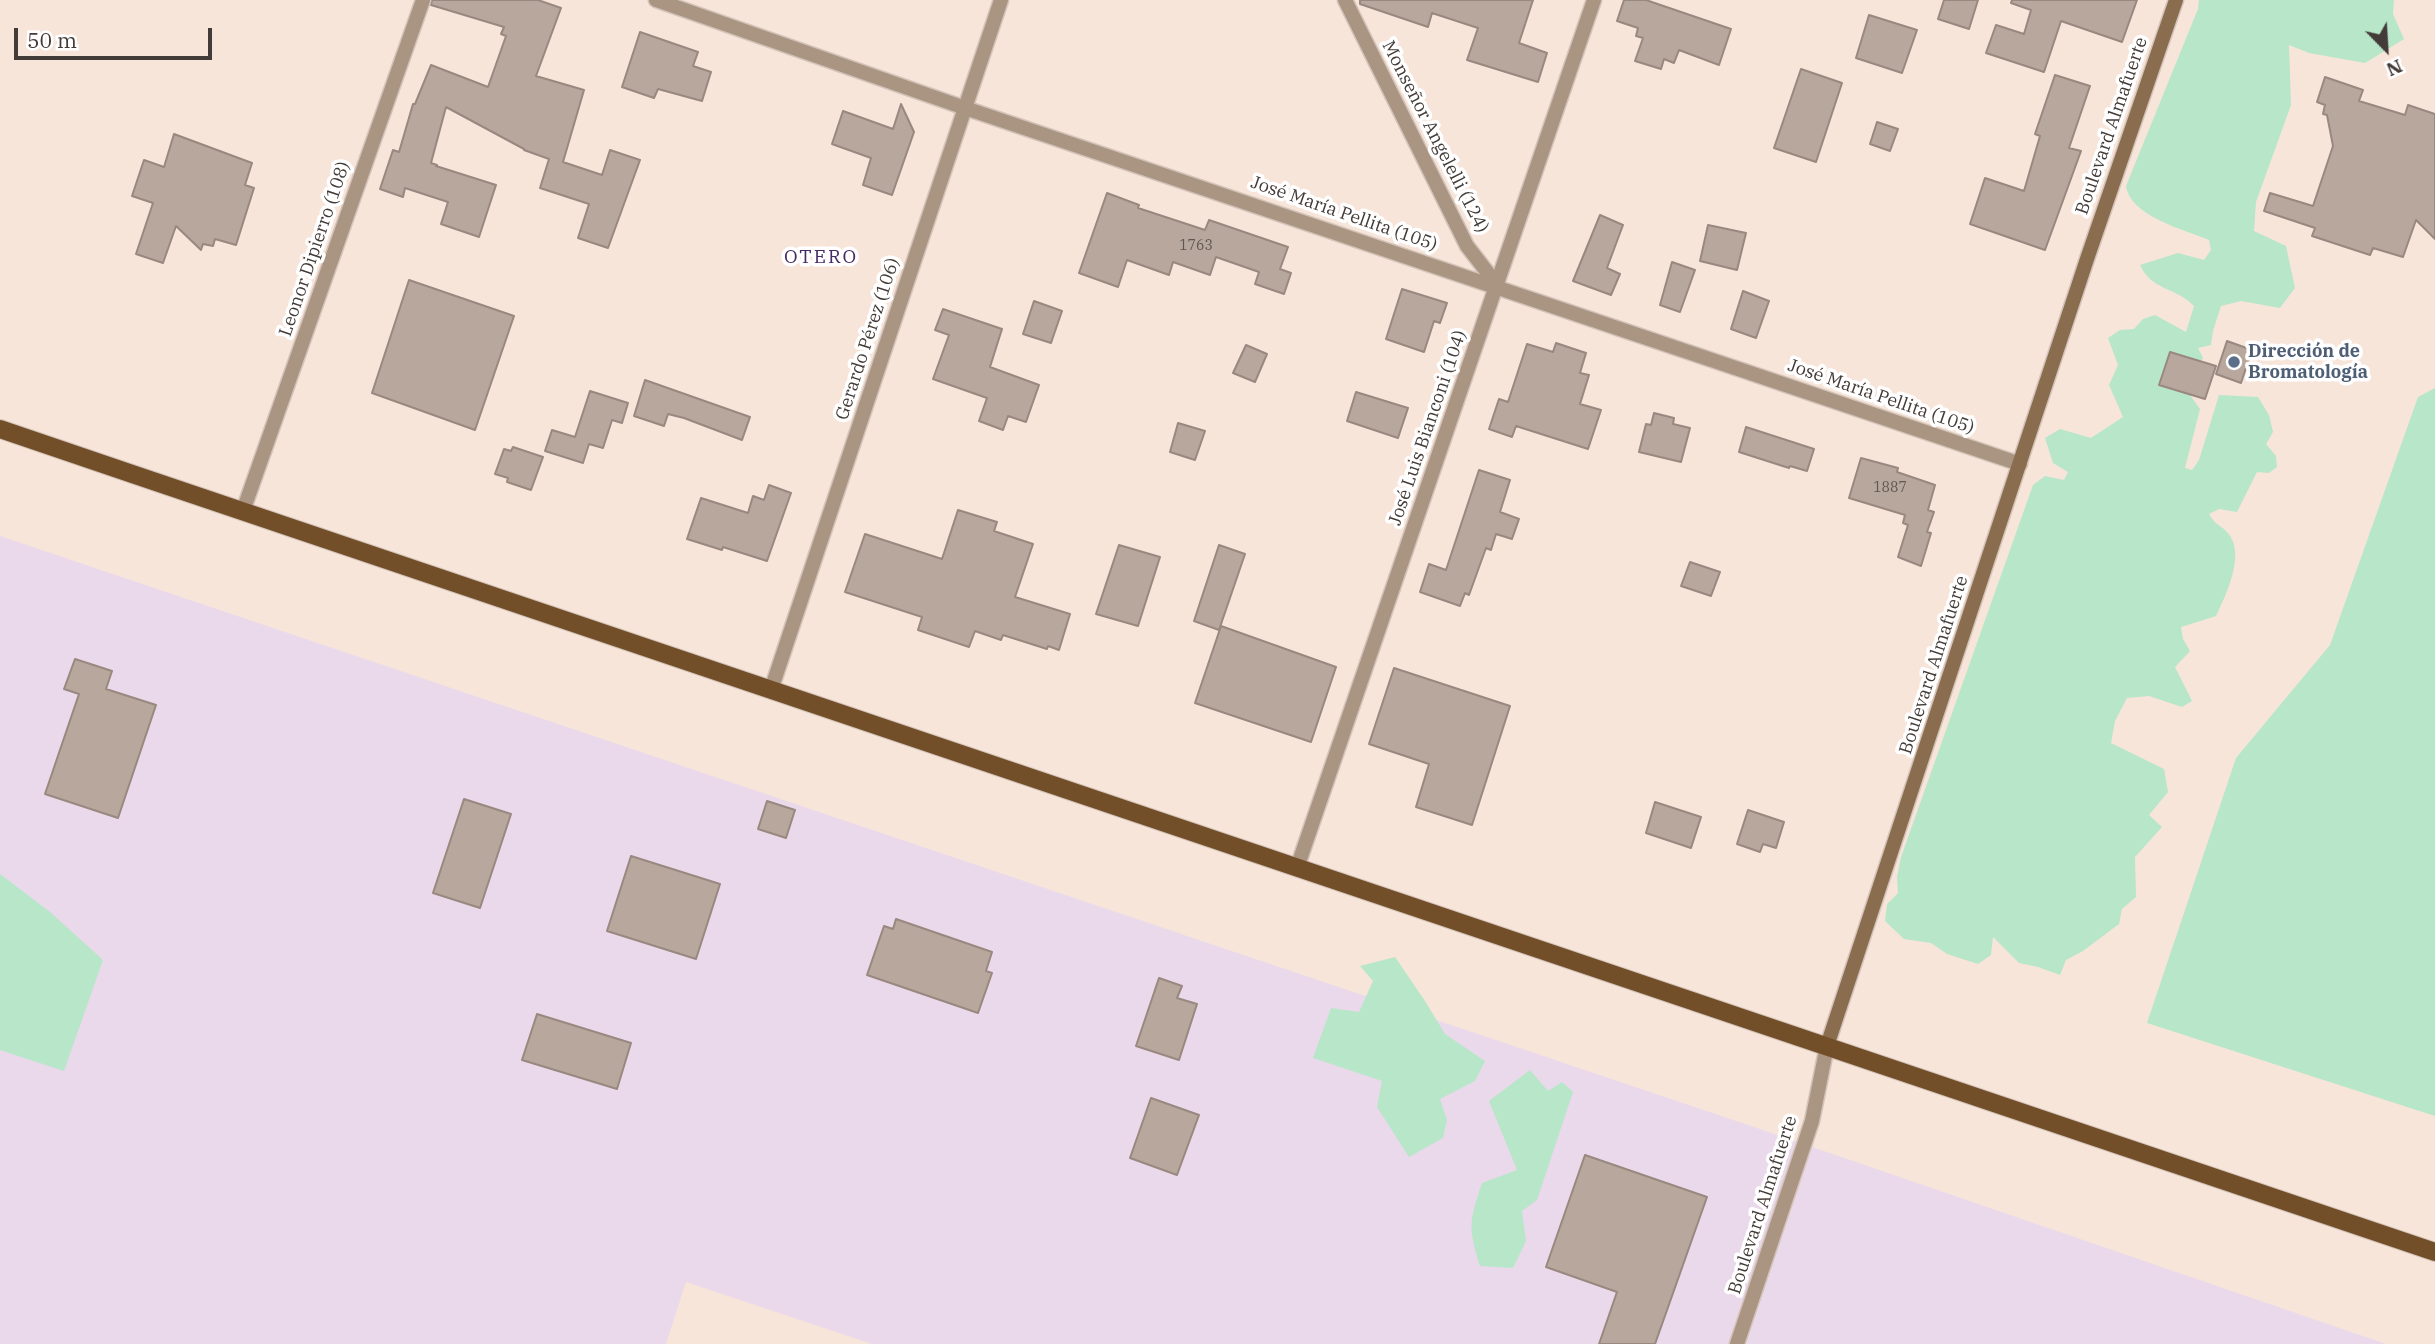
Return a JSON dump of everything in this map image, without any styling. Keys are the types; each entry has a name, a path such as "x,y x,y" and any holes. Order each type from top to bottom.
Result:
{"main road":[{"name":"Boulevard Almafuerte","path":"1827,1046 2087,259 2176,0"},
{"path":"0,429 2435,1252"}],"street":[{"name":"Leonor Dipierro (108)","path":"243,511 423,0"},
{"name":"José María Pellita (105)","path":"656,0 965,108 2020,464"},
{"name":"Gerardo Pérez (106)","path":"771,690 1001,0"},
{"name":"Monseñor Angelelli (124)","path":"1345,0 1467,246 1497,286"},
{"name":"José Luis Bianconi (104)","path":"1297,867 1594,0"},
{"name":"Boulevard Almafuerte","path":"1737,1344 1812,1121 1827,1046"}],"shaded area":[{"path":"0,536 1757,1128 2386,1344 872,1344 686,1282 666,1344 0,1344"}],"green space":[{"path":"2199,0 2394,0 2393,14 2404,39 2365,63 2309,53 2289,45 2291,105 2256,202 2254,231 2286,246 2295,288 2280,308 2241,301 2221,306 2211,345 2198,348 2203,358 2192,375 2190,395 2200,409 2185,468 2192,470 2199,460 2219,395 2258,397 2269,415 2273,432 2266,444 2276,456 2277,467 2269,473 2257,472 2237,512 2219,509 2209,514 2233,542 2235,563 2229,586 2216,616 2181,627 2183,639 2190,651 2175,667 2192,701 2182,707 2149,696 2127,698 2115,721 2111,743 2164,769 2168,792 2149,815 2162,827 2135,857 2136,897 2122,909 2119,924 2083,951 2066,960 2060,975 2019,963 1993,937 1991,955 1978,964 1947,954 1931,943 1904,939 1885,921 1887,904 1898,893 1897,877 1901,857 2033,485 2045,476 2064,480 2068,472 2053,463 2045,438 2060,429 2091,438 2123,417 2109,385 2118,365 2108,338 2120,330 2134,329 2143,319 2155,315 2186,332 2194,306 2180,295 2151,280 2140,265 2178,253 2204,260 2211,250 2209,240 2148,214 2137,206 2126,186 2198,9"},
{"path":"2435,388 2435,1116 2147,1023 2236,758 2330,645 2418,397"},
{"path":"0,874 50,912 103,960 64,1071 0,1050"},
{"path":"1395,957 1445,1034 1485,1061 1475,1081 1440,1099 1447,1120 1443,1138 1409,1157 1377,1107 1382,1081 1313,1058 1331,1008 1359,1012 1373,981 1360,966"},
{"path":"1530,1070 1548,1091 1562,1082 1573,1092 1537,1200 1522,1211 1526,1241 1513,1268 1480,1266 1473,1242 1472,1224 1482,1183 1517,1170 1489,1101"}],"building":[{"path":"432,0 538,0 561,8 536,76 584,90 563,162 602,175 610,150 640,160 608,248 578,238 589,204 540,188 549,159 524,150 446,107 431,163 496,185 479,237 441,224 448,202 405,188 403,197 380,189 393,150 399,152 413,104 431,65 488,87 506,36 501,34 504,27 431,5"},
{"path":"1360,0 1533,0 1519,43 1547,53 1538,82 1467,60 1478,28 1432,13 1428,27 1360,4"},
{"path":"1624,0 1646,0 1731,29 1719,65 1679,50 1674,63 1664,59 1661,69 1635,61 1643,38 1636,36 1638,28 1617,21"},
{"path":"1944,0 1978,0 1969,29 1938,19"},
{"path":"2012,0 2137,0 2122,42 2061,21 2044,72 1986,53 1996,25 2024,34 2031,10 2011,3"},
{"path":"1869,15 1917,30 1902,73 1856,58"},
{"path":"640,32 698,52 693,66 711,72 702,101 658,89 654,98 622,87"},
{"path":"1801,69 1842,83 1816,162 1774,148"},
{"path":"2055,75 2090,86 2069,148 2081,151 2045,250 1970,224 1985,178 2024,191 2040,136 2035,134"},
{"path":"2325,77 2363,90 2359,101 2405,115 2408,105 2435,114 2435,239 2416,220 2403,257 2373,248 2370,255 2312,236 2315,228 2264,211 2270,193 2313,206 2333,146 2327,115 2323,114 2325,105 2317,102"},
{"path":"901,104 914,132 892,195 863,185 871,158 832,144 843,111 893,129"},
{"path":"1877,122 1898,129 1890,151 1870,144"},
{"path":"174,134 252,163 245,185 254,188 236,245 215,239 213,246 203,244 201,250 176,226 163,263 136,254 153,203 132,196 144,160 164,167"},
{"path":"1107,193 1139,205 1138,208 1205,230 1209,220 1288,247 1280,269 1291,273 1284,294 1255,284 1259,272 1216,257 1210,275 1173,262 1169,275 1127,260 1118,287 1079,273"},
{"path":"1600,215 1623,225 1607,268 1620,274 1611,295 1573,281"},
{"path":"1708,225 1746,233 1737,270 1700,261"},
{"path":"1672,262 1695,270 1680,312 1660,305"},
{"path":"409,280 514,316 475,430 372,393"},
{"path":"1402,289 1447,303 1440,323 1434,321 1424,352 1386,339"},
{"path":"1743,291 1769,301 1756,338 1731,329"},
{"path":"1034,301 1062,311 1051,343 1023,334"},
{"path":"943,309 1002,329 990,367 1039,385 1026,422 1008,416 1003,430 979,421 987,398 933,379 949,335 935,330"},
{"name":"Dirección de Bromatología","path":"2227,341 2252,350 2241,383 2216,374"},
{"path":"1556,343 1586,353 1580,373 1589,375 1580,404 1601,410 1588,449 1516,426 1512,437 1489,429 1499,399 1508,402 1527,344 1553,352"},
{"path":"1246,345 1267,354 1255,382 1233,373"},
{"path":"2170,352 2216,366 2205,399 2159,385"},
{"path":"645,380 750,417 742,440 668,414 664,426 634,416"},
{"path":"590,391 628,403 622,423 612,420 603,448 589,444 583,463 545,451 552,430 575,437"},
{"path":"1356,392 1408,408 1398,438 1347,421"},
{"path":"1654,413 1674,418 1673,424 1690,428 1681,462 1639,452 1646,424 1651,425"},
{"path":"1178,423 1205,431 1195,460 1170,452"},
{"path":"1746,427 1814,449 1807,471 1739,452"},
{"path":"513,447 543,457 531,490 507,482 508,478 495,474 504,449 511,451"},
{"path":"1861,458 1898,468 1897,472 1935,485 1928,510 1934,512 1927,532 1931,533 1921,566 1898,557 1908,525 1903,523 1905,515 1849,498"},
{"path":"1479,470 1510,480 1500,512 1519,519 1512,539 1496,534 1491,550 1486,548 1469,595 1465,593 1460,606 1420,592 1429,564 1446,570"},
{"path":"769,485 791,493 767,561 687,539 701,498 748,513 753,496 764,500"},
{"path":"958,510 997,522 994,531 1033,544 1015,597 1070,614 1059,650 1048,646 1047,649 1003,635 1001,640 975,631 969,647 918,630 922,617 845,592 865,534 942,559"},
{"path":"1119,545 1160,557 1138,626 1096,614"},
{"path":"1219,545 1245,554 1219,630 1194,621"},
{"path":"1690,562 1720,572 1711,596 1681,586"},
{"path":"1221,626 1336,667 1311,742 1195,703"},
{"path":"75,659 112,671 106,689 156,705 118,818 45,794 79,694 64,689"},
{"path":"1394,668 1510,706 1472,825 1416,807 1429,764 1369,744"},
{"path":"464,799 511,814 480,908 433,893"},
{"path":"767,801 795,810 786,838 758,829"},
{"path":"1655,802 1701,817 1691,848 1646,833"},
{"path":"1748,810 1784,822 1776,848 1763,844 1760,852 1737,844"},
{"path":"631,856 720,884 696,959 607,931"},
{"path":"896,919 992,952 986,971 992,973 978,1013 867,975 884,926 893,929"},
{"path":"1159,978 1182,986 1177,998 1197,1004 1179,1060 1136,1046"},
{"path":"537,1014 631,1043 617,1089 522,1060"},
{"path":"1151,1098 1199,1115 1177,1175 1130,1158"},
{"path":"1585,1155 1707,1197 1655,1344 1599,1344 1617,1292 1546,1267"}],"place":[{"name":"Dirección de Bromatología","path":"2234,362"}],"district":[{"name":"OTERO","path":"821,258"}]}
